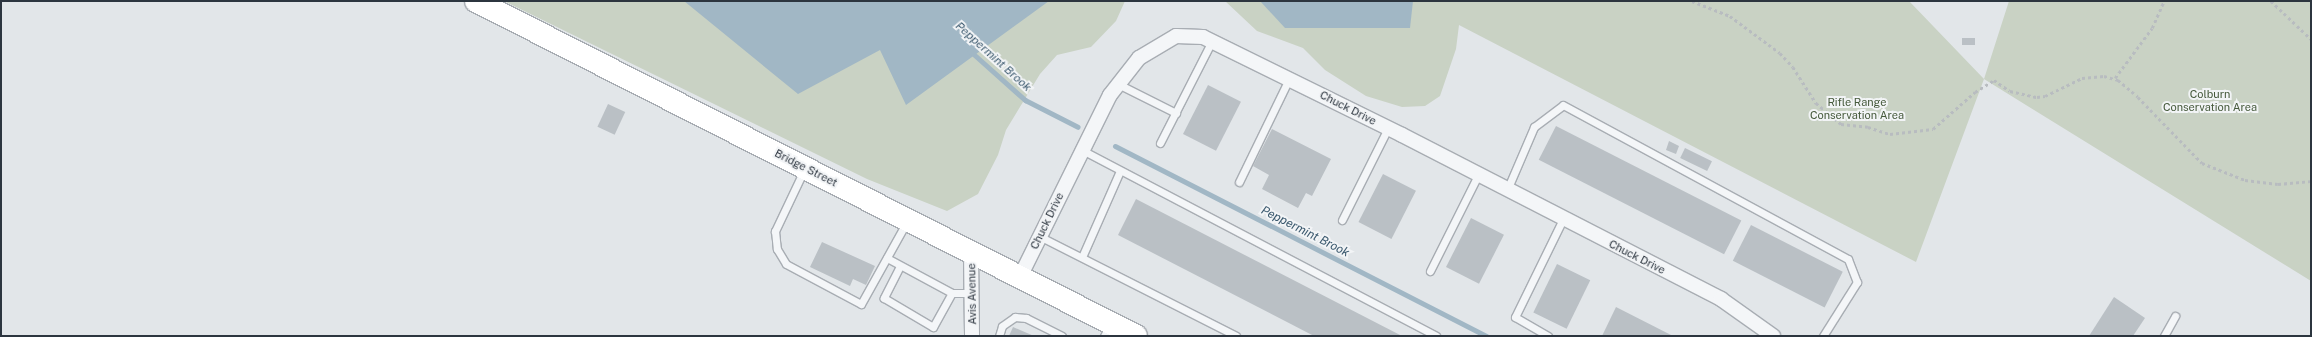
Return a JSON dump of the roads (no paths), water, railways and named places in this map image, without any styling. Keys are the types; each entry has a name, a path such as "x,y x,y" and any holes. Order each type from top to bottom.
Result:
{"main road":[{"name":"Bridge Street","path":"476,1 1020,277 1107,330 1136,336"}],"street":[{"name":"Chuck Drive","path":"1020,277 1082,150 1110,95 1118,84 1139,58 1176,36 1204,37 1388,128 1721,299 1773,336"},
{"name":"Avis Avenue","path":"971,252 972,336"}],"lane":[{"path":"1160,143 1212,42"},
{"path":"1239,182 1289,79"},
{"path":"1118,84 1176,113"},
{"path":"1507,190 1534,127 1563,105 1848,259 1857,282 1823,336"},
{"path":"1342,220 1388,128"},
{"path":"1082,150 1120,172 1436,336"},
{"path":"805,168 775,231 777,249 786,264 862,304 908,220"},
{"path":"1082,257 1120,172"},
{"path":"1430,271 1478,175"},
{"path":"1548,336 1515,317 1563,219"},
{"path":"1039,236 1236,336"},
{"path":"887,258 952,293 971,293"},
{"path":"900,266 884,298 933,327 952,293"},
{"path":"2164,336 2175,316"},
{"path":"999,336 1002,326 1015,317 1026,318 1062,336"}],"water":[{"path":"684,1 1049,1 906,105 880,50 798,94"},
{"path":"1260,1 1413,1 1410,28 1285,28"}],"waterway":[{"name":"Peppermint Brook","path":"970,51 1025,100 1078,127"},
{"name":"Peppermint Brook","path":"1115,146 1486,336"}],"park label":[{"name":"Colburn Conservation Area","path":"2210,101"},
{"name":"Rifle Range Conservation Area","path":"1857,109"}]}
